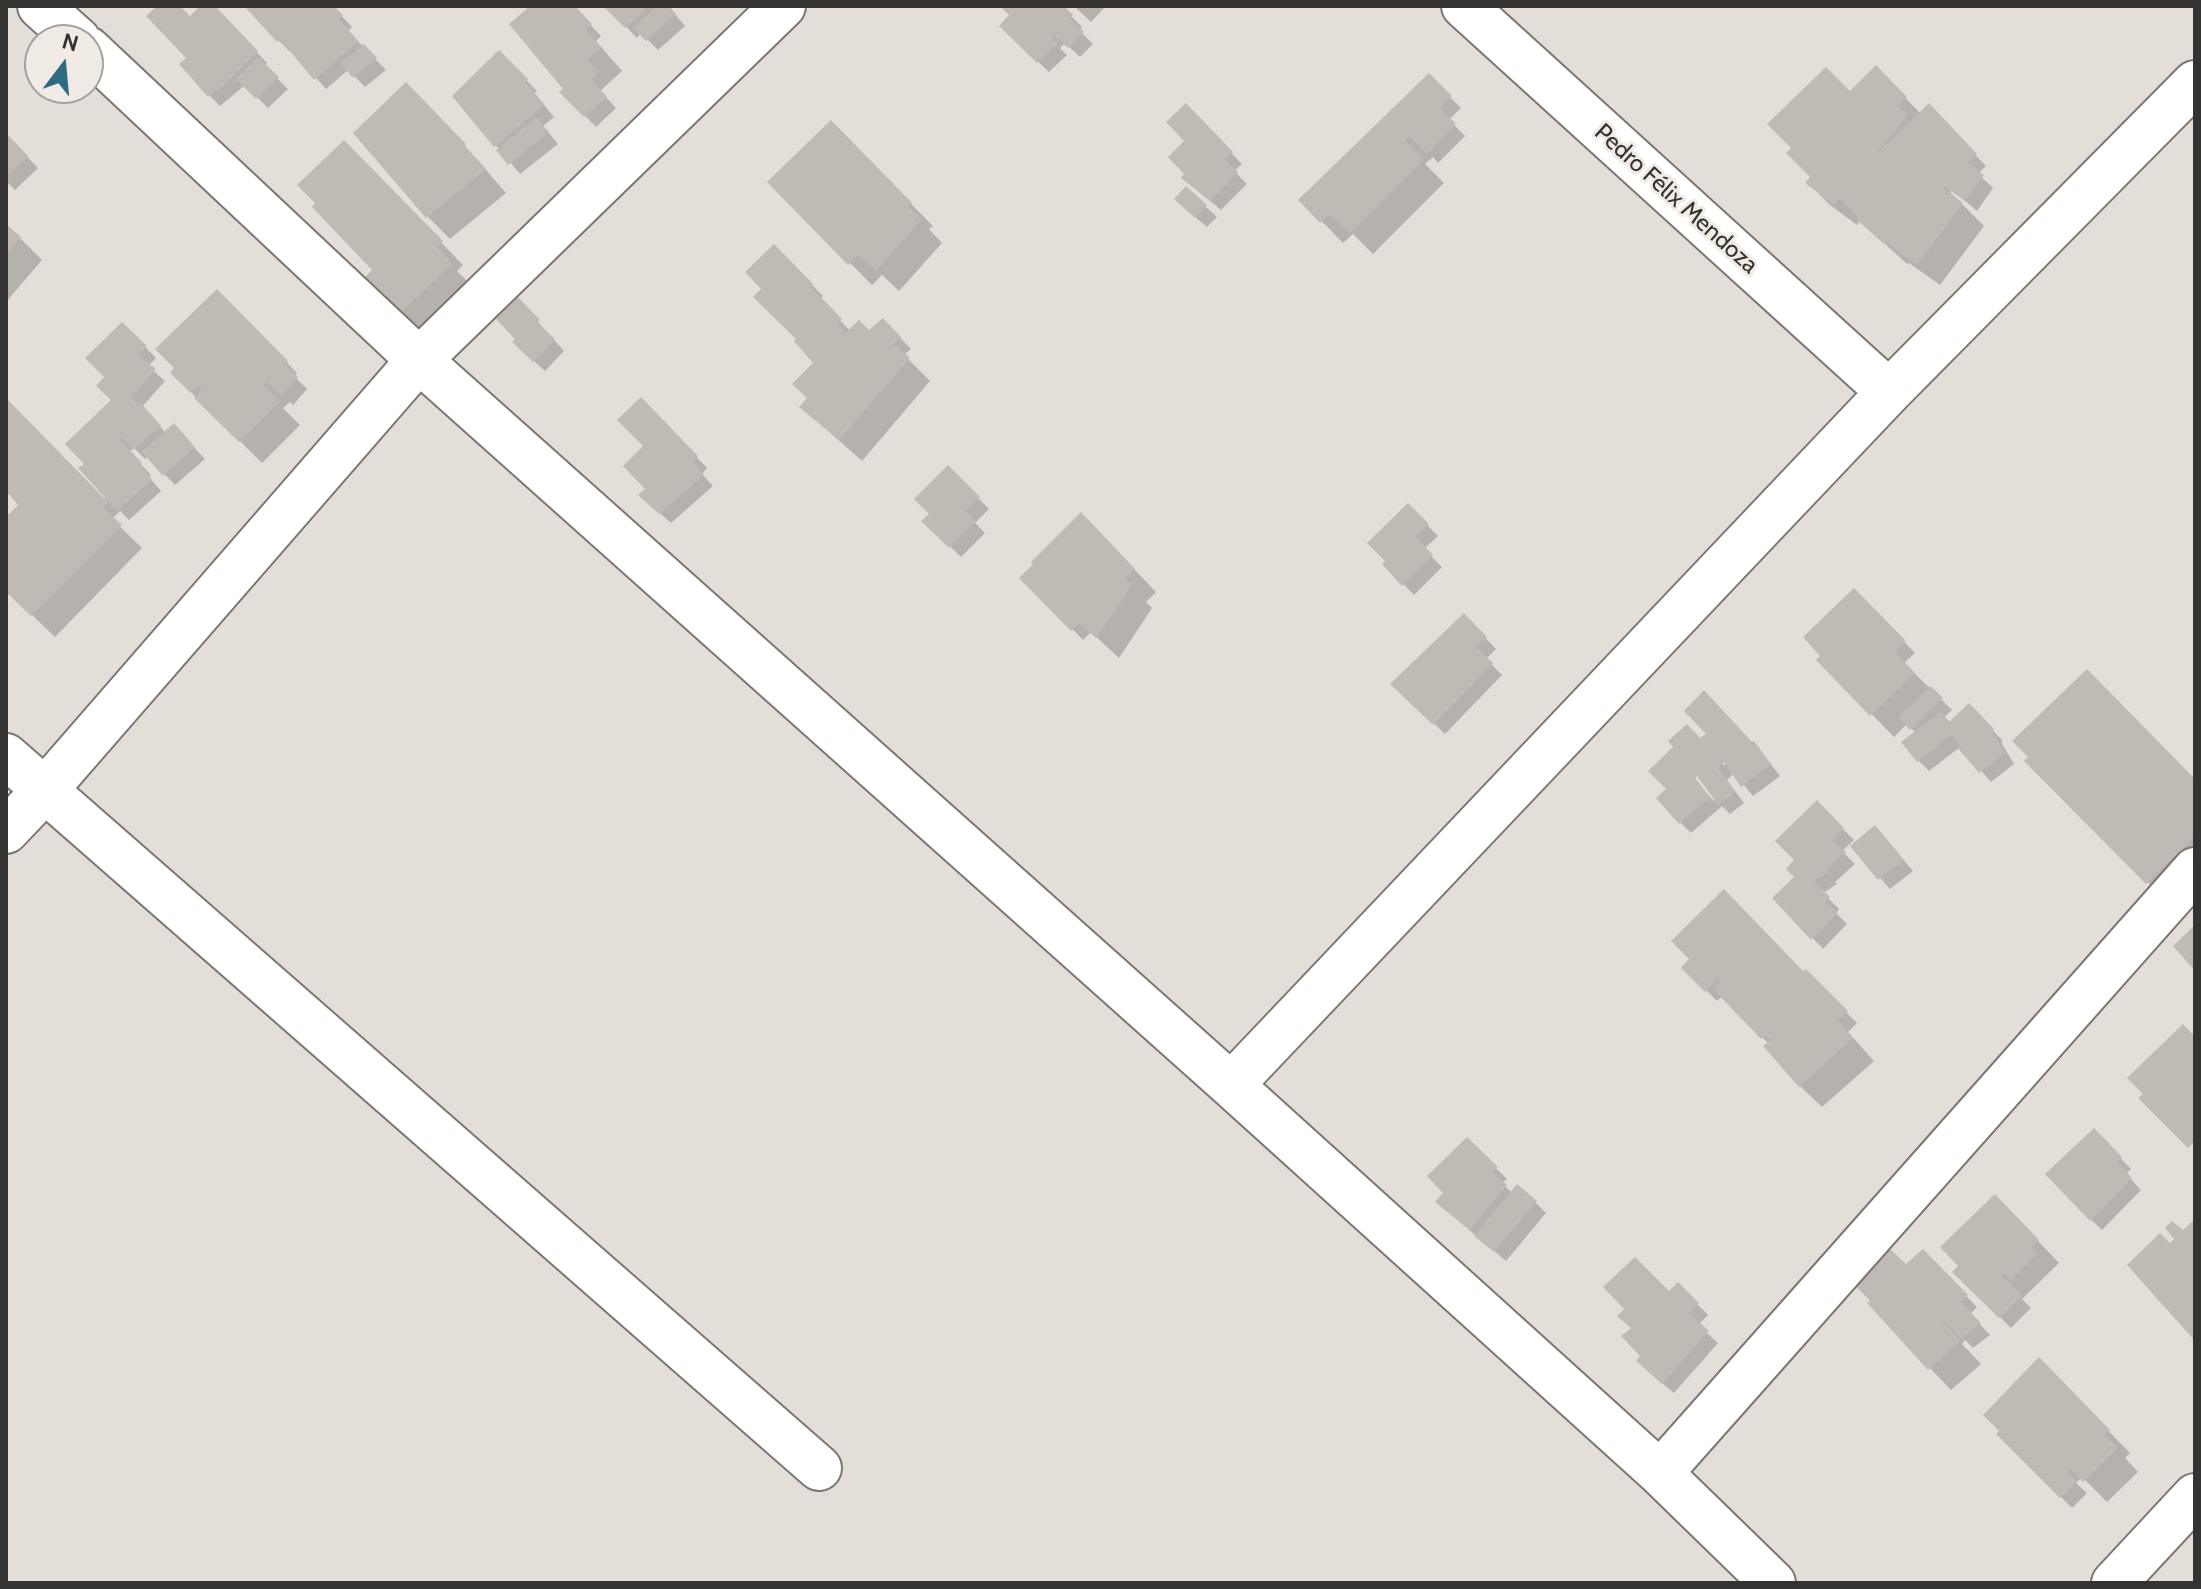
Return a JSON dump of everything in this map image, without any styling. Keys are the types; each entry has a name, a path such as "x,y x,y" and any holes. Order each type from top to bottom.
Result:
{"street":[{"path":"6,831 419,360 783,6"},
{"name":"Pedro Félix Mendoza","path":"1464,6 1889,392"},
{"path":"104,64 419,360 1231,1085 1660,1473 1773,1583"},
{"path":"1231,1085 1889,392 2195,83"},
{"path":"6,756 819,1468"},
{"path":"1660,1473 2195,870"},
{"path":"2114,1583 2195,1496"}],"building":[{"path":"157,6 180,6 190,16 200,6 215,6 258,51 208,97 179,64 186,58 146,16"},
{"path":"244,6 334,6 343,15 339,19 358,41 314,80 284,44 280,40 277,42"},
{"path":"530,6 575,6 592,24 586,30 601,48 587,60 599,72 591,79 607,97 584,117 559,92 563,89 509,24"},
{"path":"603,6 649,6 625,28"},
{"path":"657,6 669,6 676,14 646,41 633,28"},
{"path":"1000,6 1064,6 1073,15 1070,18 1084,32 1068,48 1053,34 1051,36 1058,43 1037,63 999,26 1009,15"},
{"path":"364,44 377,58 353,78 340,63"},
{"path":"499,50 528,79 525,82 545,105 494,147 452,96"},
{"path":"258,57 279,77 256,99 236,79"},
{"path":"1876,65 1907,97 1897,106 1908,115 1872,158 1929,103 1977,154 1968,163 1984,175 1965,201 1944,186 1963,203 1917,265 1886,242 1884,244 1857,220 1859,218 1840,198 1834,205 1805,183 1810,177 1786,153 1791,148 1767,124 1826,67 1850,91"},
{"path":"1429,73 1452,96 1440,108 1456,124 1427,154 1410,136 1405,141 1424,160 1350,233 1329,214 1320,223 1298,200"},
{"path":"406,82 486,169 426,218 353,133"},
{"path":"1186,103 1233,152 1225,159 1238,172 1210,201 1181,178 1184,174 1168,157 1184,141 1166,122"},
{"path":"536,117 549,132 508,165 496,150"},
{"path":"831,120 912,203 908,207 922,219 876,271 858,255 848,265 767,182"},
{"path":"6,133 28,156 6,177"},
{"path":"344,140 443,241 437,247 452,264 400,313 365,277 372,270 312,207 315,203 297,185"},
{"path":"1186,186 1207,205 1195,218 1174,199"},
{"path":"6,224 21,237 6,255"},
{"path":"774,244 842,319 837,324 844,331 839,339 859,320 869,330 883,318 901,337 886,351 896,346 910,358 839,440 799,407 807,398 792,384 813,363 794,341 796,339 753,297 761,289 745,272"},
{"path":"217,289 288,361 285,364 298,377 281,396 267,382 263,385 280,402 239,442 194,398 202,390 198,386 191,393 170,373 174,368 155,349"},
{"path":"518,297 540,320 537,323 555,339 533,362 512,342 515,339 496,319"},
{"path":"122,322 147,346 138,355 156,369 131,397 138,404 140,402 161,426 133,450 123,438 120,440 142,463 140,465 152,479 117,511 78,468 84,464 65,444 111,400 96,386 104,377 85,358"},
{"path":"641,397 698,456 693,462 704,475 659,514 638,495 645,489 623,466 643,446 617,420"},
{"path":"6,398 108,502 103,507 122,525 31,616 6,592 6,517 18,505 6,491"},
{"path":"174,423 195,447 163,476 142,452"},
{"path":"948,465 980,497 965,511 976,521 949,548 921,521 929,514 914,499"},
{"path":"1408,503 1429,524 1415,537 1433,555 1402,586 1382,564 1385,561 1367,543"},
{"path":"1081,512 1135,569 1125,578 1132,585 1096,638 1080,623 1071,631 1019,578"},
{"path":"1854,588 1906,641 1895,652 1915,673 1870,716 1816,660 1820,656 1803,637"},
{"path":"1464,613 1487,637 1476,647 1493,663 1433,725 1390,684"},
{"path":"2087,669 2195,779 2195,836 2146,884 2024,761 2028,757 2012,741"},
{"path":"1931,686 1943,698 1910,730 1898,717"},
{"path":"1704,690 1754,741 1771,764 1741,787 1724,762 1718,768 1735,792 1718,805 1697,776 1695,778 1710,797 1679,824 1656,798 1666,789 1648,771 1673,747 1668,741 1687,724 1700,738 1706,734 1684,711"},
{"path":"1969,703 1994,729 1992,731 2005,753 1979,773 1951,735 1917,762 1901,742 1941,711 1949,722"},
{"path":"1817,800 1844,828 1832,840 1846,852 1826,870 1828,872 1814,881 1830,897 1825,902 1838,912 1811,940 1772,898 1794,877 1786,869 1794,860 1775,841"},
{"path":"1875,825 1904,860 1878,880 1850,846"},
{"path":"1724,889 1803,971 1806,969 1848,1011 1838,1021 1853,1038 1799,1087 1763,1046 1771,1040 1766,1035 1761,1039 1713,989 1720,982 1717,979 1705,992 1681,968 1689,959 1671,941"},
{"path":"2195,925 2195,971 2173,946"},
{"path":"2183,1024 2195,1037 2195,1141 2188,1148 2138,1098 2143,1094 2127,1078"},
{"path":"2094,1128 2122,1157 2117,1162 2132,1178 2090,1221 2045,1174"},
{"path":"1467,1137 1498,1167 1492,1172 1507,1185 1470,1230 1435,1202 1443,1193 1427,1176"},
{"path":"1517,1184 1537,1201 1494,1252 1474,1236"},
{"path":"1995,1194 2039,1240 2031,1248 2037,1253 2011,1280 2004,1273 2002,1276 2022,1296 1999,1318 1952,1272 1958,1266 1940,1247"},
{"path":"2195,1219 2195,1341 2127,1265 2160,1233 2170,1243 2174,1239 2165,1228 2172,1221 2183,1230"},
{"path":"1886,1245 1906,1264 1923,1249 1968,1295 1961,1302 1981,1323 1961,1339 1943,1319 1960,1341 1928,1370 1850,1280"},
{"path":"1635,1257 1669,1291 1678,1282 1699,1303 1689,1313 1709,1331 1662,1384 1636,1361 1640,1356 1621,1336 1631,1328 1617,1316 1624,1309 1603,1287"},
{"path":"2039,1357 2110,1430 2104,1435 2118,1448 2083,1482 2070,1468 2067,1471 2077,1481 2060,1498 1996,1434 1999,1431 1983,1415"}]}
